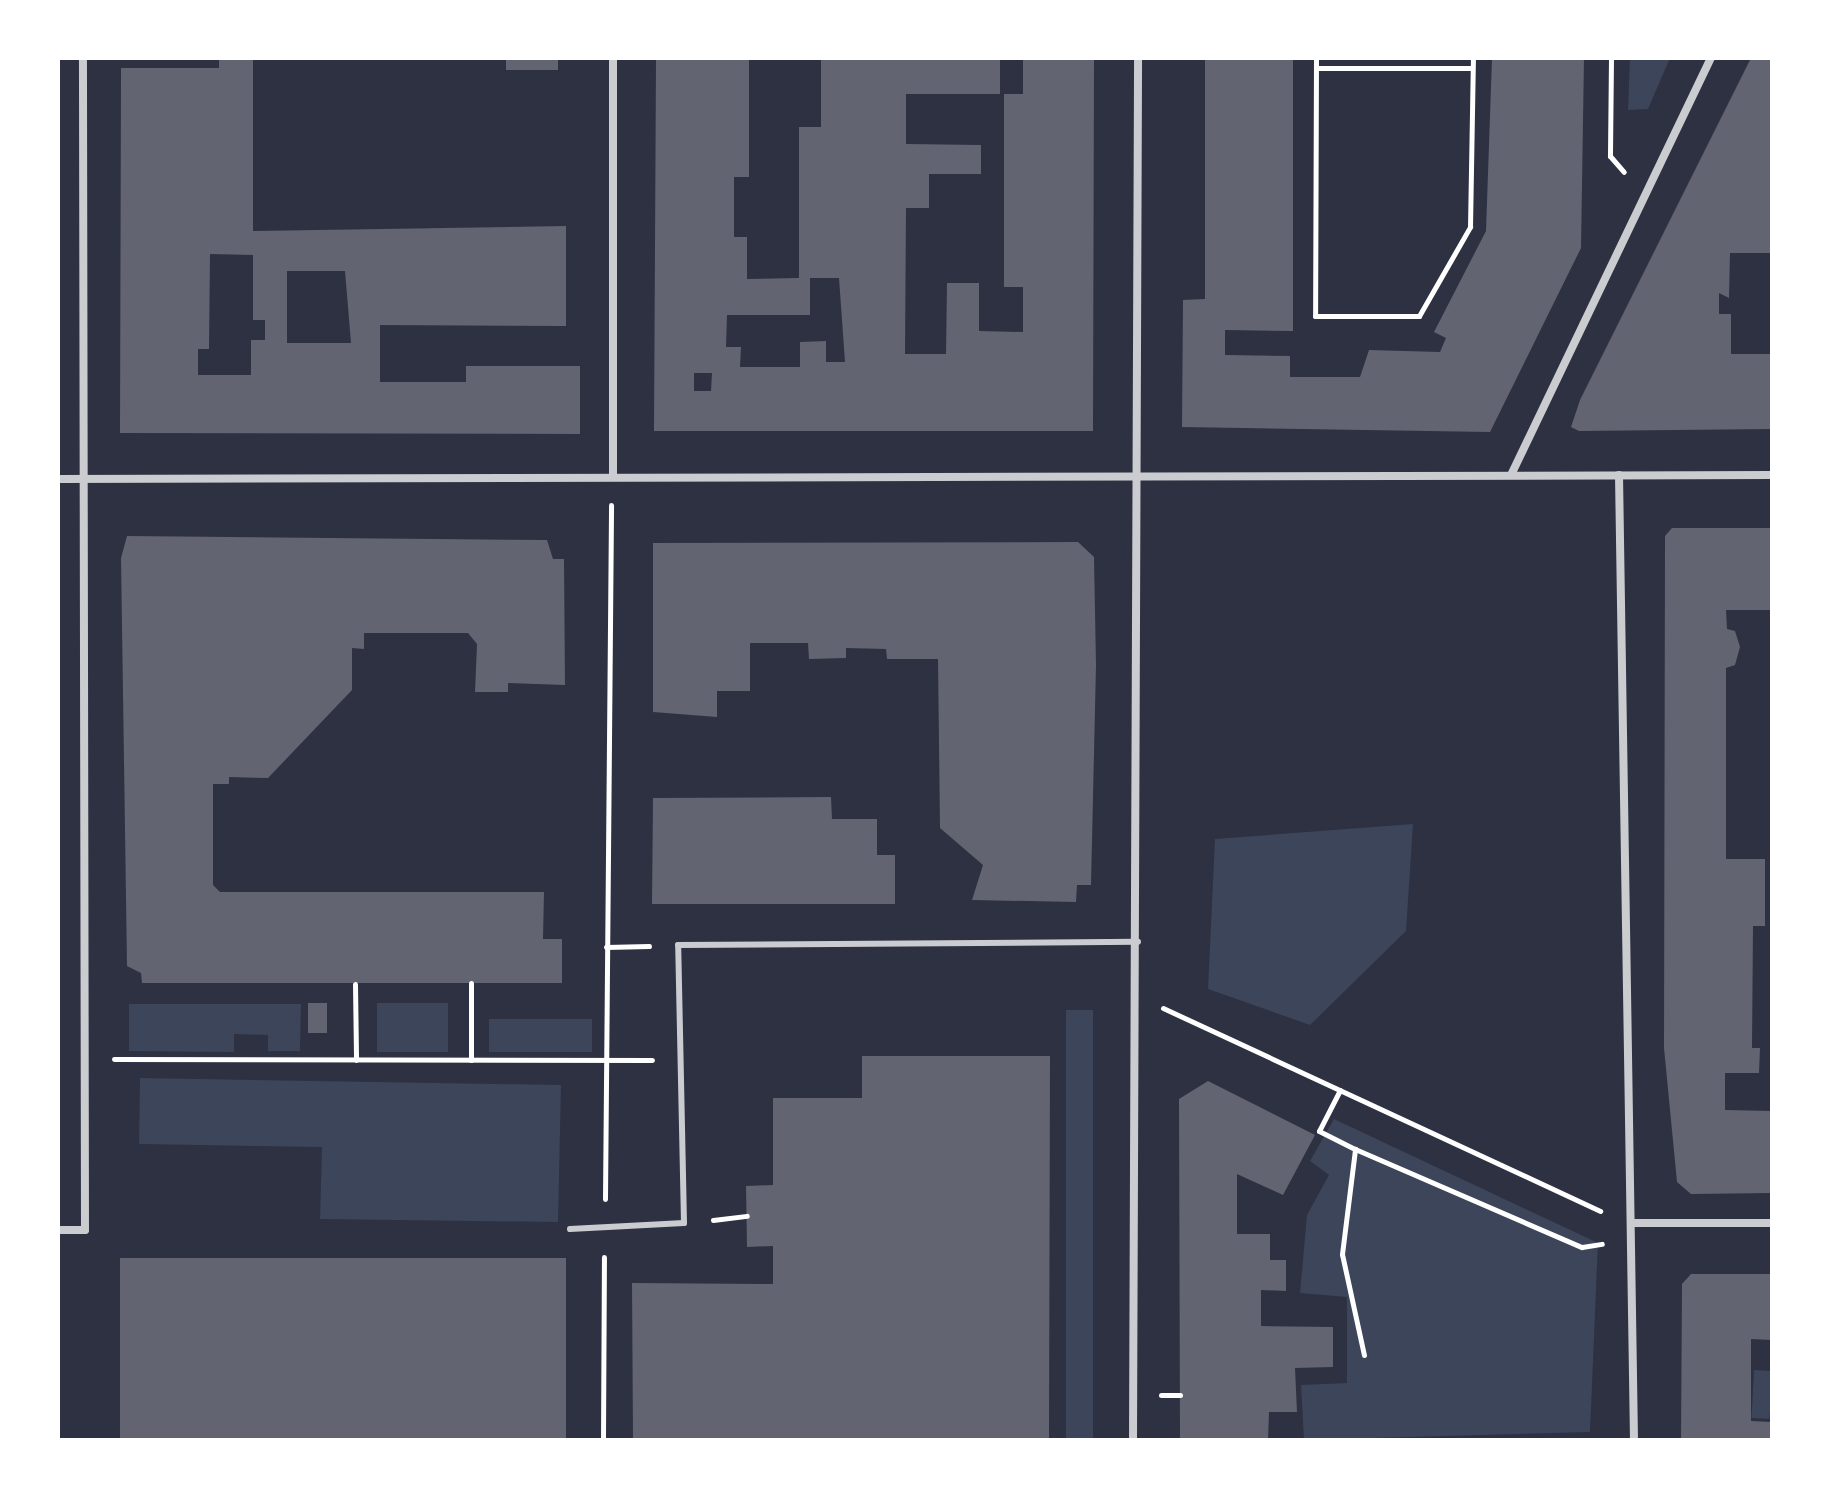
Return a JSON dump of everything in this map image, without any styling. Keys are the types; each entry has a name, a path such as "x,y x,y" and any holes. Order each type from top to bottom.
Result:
{"street":[{"path":"58,1230 85,1230 80,479 83,58"},
{"path":"613,58 613,476"},
{"path":"1133,1440 1138,942 1134,472 1138,58"},
{"path":"1512,473 1711,58"},
{"path":"58,479 1134,472 1772,475"},
{"path":"1619,475 1621,933 1635,1223 1634,1440"},
{"path":"1635,1223 1772,1223"}],"lane":[{"path":"570,1229 684,1223 678,945 1138,942"}],"path":[{"path":"1316,58 1315,316 1419,316 1427,303 1470,227 1473,58"},
{"path":"1611,58 1610,156 1645,197"},
{"path":"1316,68 1472,68"},
{"path":"603,1440 613,476"},
{"path":"606,947 678,945"},
{"path":"471,983 471,1060"},
{"path":"355,984 356,1060"},
{"path":"1137,996 1635,1223"},
{"path":"84,1059 681,1060"},
{"path":"1340,1090 1319,1131 1582,1247 1635,1240"},
{"path":"1355,1149 1342,1254 1364,1355"}],"shaded area":[{"path":"1630,58 1670,58 1648,109 1628,110"},
{"path":"1413,824 1406,931 1310,1025 1208,989 1215,839"},
{"path":"377,1003 448,1003 448,1052 377,1052"},
{"path":"129,1004 301,1004 300,1051 268,1051 268,1035 234,1034 234,1052 129,1051"},
{"path":"1066,1010 1093,1010 1093,1440 1066,1440"},
{"path":"489,1019 592,1019 592,1052 489,1052"},
{"path":"140,1078 561,1085 558,1222 320,1219 322,1147 139,1144"},
{"path":"1334,1119 1598,1243 1590,1432 1304,1440 1301,1385 1347,1383 1347,1297 1300,1293 1307,1215 1329,1175 1310,1161"},
{"path":"1754,1370 1772,1371 1769,1419 1751,1418"}],"building":[{"path":"219,58 253,58 253,231 566,226 566,326 380,325 380,382 466,382 466,366 580,366 580,434 120,433 121,68 219,68","holes":["210,254 253,255 253,320 265,320 265,340 251,340 251,375 198,375 198,349 209,349","287,271 345,271 351,343 287,343"]},
{"path":"506,58 558,58 558,70 506,70"},
{"path":"656,58 749,58 749,177 734,177 734,237 747,237 747,279 799,278 799,127 821,127 821,58 1000,58 1000,94 906,94 906,144 981,145 981,174 929,174 929,208 906,208 905,354 946,354 947,283 979,283 979,331 1023,332 1023,287 1004,287 1004,94 1023,94 1023,58 1094,58 1093,431 654,431","holes":["810,278 839,278 845,362 826,362 826,341 800,342 800,367 740,367 741,347 726,347 727,315 810,315","694,373 712,373 711,391 694,391"]},
{"path":"1205,58 1293,58 1293,331 1225,330 1225,355 1290,356 1290,377 1360,377 1369,350 1440,352 1446,338 1434,332 1486,231 1492,58 1584,58 1581,248 1490,432 1182,427 1183,300 1205,299"},
{"path":"1751,58 1772,58 1772,253 1730,253 1729,298 1719,293 1719,314 1731,314 1731,354 1772,354 1772,429 1579,431 1571,427 1580,400"},
{"path":"1672,528 1772,528 1772,610 1726,610 1727,629 1735,631 1740,647 1735,665 1726,668 1726,859 1765,859 1765,926 1753,926 1752,1048 1760,1048 1759,1073 1725,1073 1725,1110 1772,1111 1772,1193 1691,1194 1677,1182 1664,1048 1665,536"},
{"path":"127,536 547,540 553,559 564,559 565,685 508,683 508,692 475,692 477,644 468,633 364,633 364,649 352,648 352,690 268,778 229,777 229,784 213,784 213,885 220,892 544,892 543,939 562,939 562,983 142,983 141,973 127,966 121,558"},
{"path":"1078,542 1094,557 1096,665 1091,885 1077,885 1076,902 972,900 983,865 940,828 938,659 887,659 886,649 846,648 846,658 809,659 808,643 750,643 750,691 717,691 717,717 653,712 653,543"},
{"path":"831,797 832,819 877,819 877,855 895,855 895,904 652,904 653,798"},
{"path":"308,1003 327,1003 327,1033 308,1033"},
{"path":"862,1056 1050,1056 1049,1440 633,1440 632,1283 773,1284 773,1246 747,1247 746,1186 773,1185 773,1098 862,1098"},
{"path":"1208,1081 1315,1135 1283,1195 1237,1174 1237,1234 1270,1234 1270,1260 1286,1260 1286,1291 1261,1290 1261,1326 1333,1327 1333,1367 1295,1368 1297,1412 1269,1412 1268,1440 1180,1440 1179,1099"},
{"path":"120,1258 566,1258 566,1440 120,1440"},
{"path":"1691,1274 1772,1274 1772,1340 1751,1339 1751,1421 1772,1422 1772,1440 1681,1440 1682,1284"}]}
